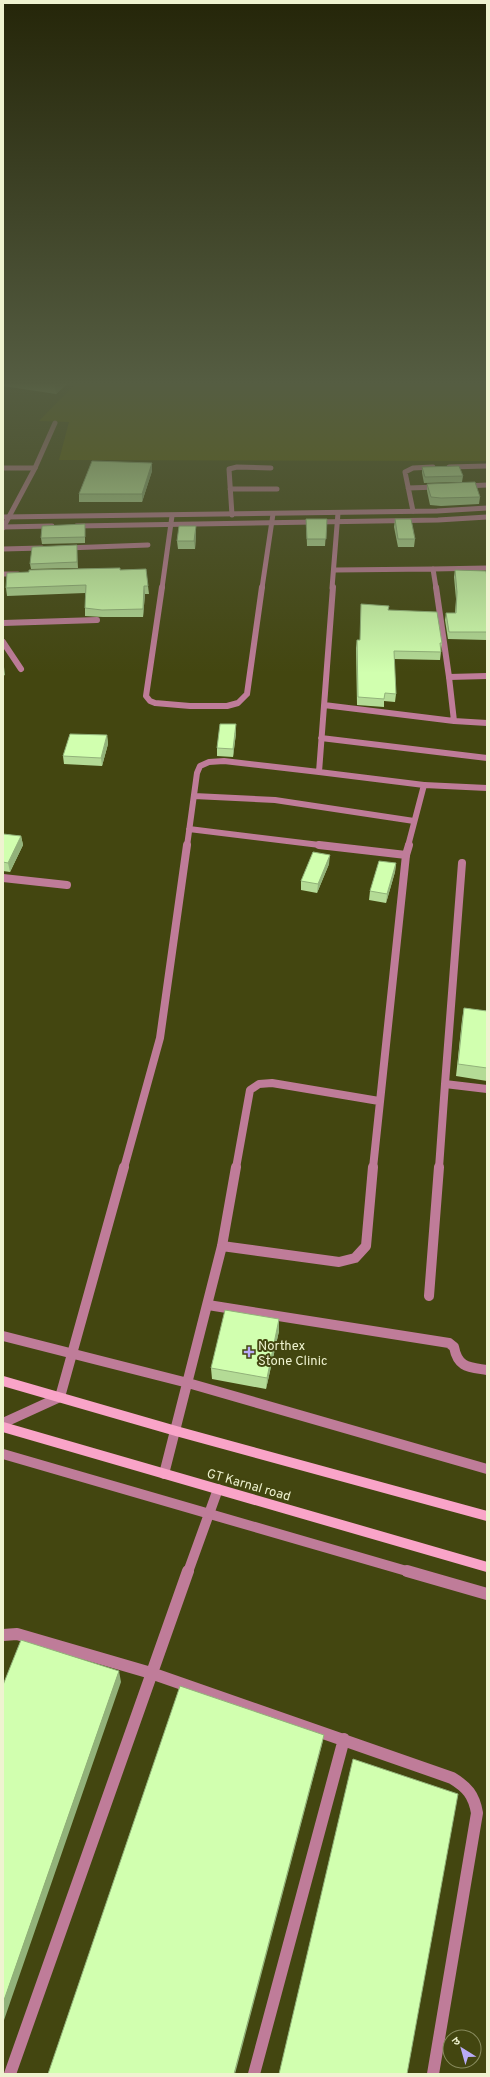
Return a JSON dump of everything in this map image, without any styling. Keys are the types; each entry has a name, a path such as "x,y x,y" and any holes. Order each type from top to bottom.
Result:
{"main road":[{"path":"3,1381 176,1431 487,1516"},
{"name":"GT Karnal road","path":"3,1427 487,1567"}],"street":[{"path":"29,479 6,517 3,527 59,526"},
{"path":"229,479 232,515"},
{"path":"406,479 413,511"},
{"path":"456,486 487,485"},
{"path":"408,488 448,487"},
{"path":"230,489 277,489"},
{"path":"6,517 232,515 487,508"},
{"path":"318,772 335,570 338,513"},
{"path":"172,516 146,696 150,701 161,704 220,707 232,705 242,701 248,694 273,514"},
{"path":"67,526 487,517"},
{"path":"56,548 148,545"},
{"path":"3,549 49,548"},
{"path":"335,570 487,568"},
{"path":"433,569 449,676 454,721"},
{"path":"3,574 26,574"},
{"path":"3,623 97,620"},
{"path":"3,642 21,670"},
{"path":"449,676 487,676"},
{"path":"324,705 454,721 487,723"},
{"path":"321,738 487,758"},
{"path":"3,1423 60,1397 160,1038 189,829 200,766 209,762 318,772 424,785 487,788"},
{"path":"222,1246 339,1262 351,1262 361,1256 366,1246 379,1101 406,855 424,785"},
{"path":"194,796 274,800 414,821"},
{"path":"189,829 406,855"},
{"path":"429,1296 462,863"},
{"path":"3,878 67,885"},
{"path":"164,1474 222,1246 250,1090 259,1084 272,1083 379,1101"},
{"path":"444,1084 487,1089"},
{"path":"208,1305 449,1343 454,1347 455,1357 462,1364 487,1370"},
{"path":"3,1336 188,1384 487,1469"},
{"path":"3,1454 487,1594"},
{"path":"10,2074 150,1673 218,1489"},
{"path":"3,1635 17,1634 150,1673 344,1739 452,1778 465,1785 474,1797 477,1813 433,2074"},
{"path":"254,2074 344,1739"}],"building":[{"path":"85,479 147,479 142,494 79,494"},
{"path":"475,482 480,497 431,497 427,484"},
{"path":"306,519 327,519 326,539 307,539"},
{"path":"395,519 411,519 415,539 398,539"},
{"path":"85,524 85,537 41,538 42,526"},
{"path":"179,526 196,526 194,541 177,541"},
{"path":"77,545 77,562 30,564 32,547"},
{"path":"120,568 120,570 146,569 148,586 144,586 143,609 102,610 85,608 86,585 6,588 7,573 29,572 29,570"},
{"path":"455,570 486,571 487,632 449,632 446,613 456,613 457,592"},
{"path":"361,604 389,606 388,610 437,612 442,643 440,643 441,652 394,651 396,694 385,693 384,699 358,697 357,640 360,640"},
{"path":"220,724 236,724 233,749 217,748"},
{"path":"70,734 107,735 101,758 63,756"},
{"path":"3,834 21,836 8,863 3,862"},
{"path":"313,852 330,855 318,884 301,881"},
{"path":"379,861 396,863 387,894 370,891"},
{"path":"464,1008 487,1011 487,1068 458,1064"},
{"path":"225,1310 279,1319 267,1378 211,1368"},
{"path":"21,1640 119,1671 3,2003 3,1685"},
{"path":"180,1686 324,1735 234,2074 48,2074"},
{"path":"353,1759 458,1794 407,2074 279,2074"}],"place":[{"name":"Northex Stone Clinic","path":"249,1352"}]}
